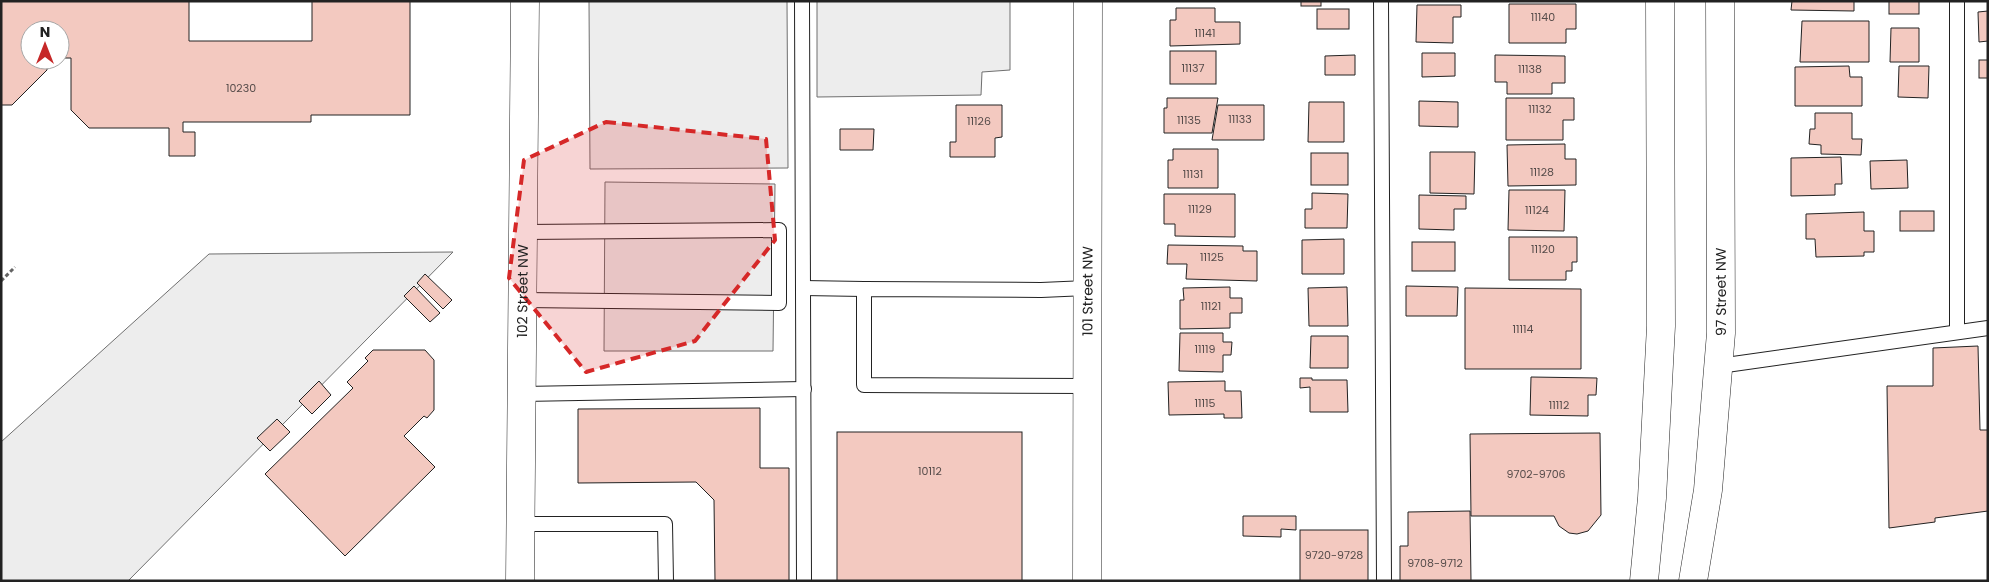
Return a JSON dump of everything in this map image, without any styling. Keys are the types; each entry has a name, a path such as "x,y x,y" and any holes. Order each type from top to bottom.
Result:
{"street":[{"name":"102 Street NW","path":"520,581 524,232 524,1"},
{"name":"101 Street NW","path":"1087,581 1088,1"},
{"path":"1644,581 1652,498 1661,326 1660,1"},
{"name":"97 Street NW","path":"1692,581 1708,490 1722,333 1720,1"}],"lane":[{"path":"802,1 804,581"},
{"path":"1381,1 1384,581"},
{"path":"1956,1 1957,331"},
{"path":"523,300 779,303 779,230 524,232"},
{"path":"803,288 1041,290 1087,288"},
{"path":"864,289 864,385 1087,386"},
{"path":"1719,366 1988,328"},
{"path":"522,394 804,389"},
{"path":"520,524 665,524 666,581"}],"path":[{"path":"1,281 15,267"}],"highlighted area":[{"path":"606,122 766,139 775,240 695,341 586,372 509,278 524,160"}],"shaded area":[{"path":"589,1 787,1 788,168 590,169"},
{"path":"817,1 1010,1 1010,70 982,72 981,95 817,97"},
{"path":"605,182 775,184 773,351 604,351"},
{"path":"453,252 128,581 1,581 1,442 209,254"}],"building":[{"path":"1,1 189,1 189,41 312,41 312,1 410,1 410,115 311,115 311,122 183,122 183,132 195,132 195,156 169,156 169,128 89,128 71,110 70,20 20,20 20,70 47,70 12,105 1,105"},
{"path":"1301,1 1321,1 1321,6 1301,6"},
{"path":"1792,1 1854,1 1854,11 1791,10"},
{"path":"1889,1 1919,1 1919,14 1889,14"},
{"path":"1509,4 1576,4 1576,29 1566,29 1566,43 1509,43"},
{"path":"1417,5 1461,5 1461,17 1453,17 1453,43 1416,42"},
{"path":"1176,8 1215,8 1215,22 1240,22 1240,44 1170,46 1170,20 1176,20"},
{"path":"1317,9 1349,9 1349,29 1317,29"},
{"path":"1988,11 1988,41 1979,42 1978,12"},
{"path":"1802,21 1869,21 1869,62 1800,62"},
{"path":"1891,28 1919,28 1919,62 1890,62"},
{"path":"1170,51 1216,51 1216,84 1170,84"},
{"path":"1422,53 1455,53 1455,76 1422,77"},
{"path":"1355,55 1355,75 1325,75 1325,56"},
{"path":"1495,55 1565,56 1565,83 1552,83 1552,94 1507,94 1507,82 1495,82"},
{"path":"1979,60 1988,60 1988,78 1979,78"},
{"path":"1849,66 1850,77 1862,77 1862,106 1795,106 1795,67"},
{"path":"1899,66 1929,66 1928,98 1898,97"},
{"path":"1167,98 1218,98 1212,133 1164,133 1164,108 1167,108"},
{"path":"1506,98 1574,98 1574,120 1563,120 1563,140 1506,140"},
{"path":"1419,101 1458,102 1458,127 1419,126"},
{"path":"1309,102 1344,102 1344,142 1308,142"},
{"path":"956,105 1002,105 1002,137 995,138 995,157 950,157 950,142 956,142"},
{"path":"1218,105 1264,105 1264,140 1212,140"},
{"path":"1815,113 1852,113 1852,139 1862,139 1861,155 1821,154 1821,145 1809,144 1810,129 1815,129"},
{"path":"840,129 874,129 873,150 840,150"},
{"path":"1565,144 1565,159 1576,159 1576,185 1508,186 1507,145"},
{"path":"1173,149 1218,149 1218,188 1168,188 1168,160 1173,160"},
{"path":"1430,152 1475,152 1474,194 1430,193"},
{"path":"1311,153 1348,153 1348,185 1311,185"},
{"path":"1841,157 1842,184 1835,184 1835,195 1791,196 1791,158"},
{"path":"1907,160 1908,188 1871,189 1870,161"},
{"path":"1509,190 1565,190 1564,231 1508,230"},
{"path":"1312,193 1348,194 1347,228 1305,228 1305,209 1312,209"},
{"path":"1164,194 1235,194 1235,237 1175,236 1175,224 1164,224"},
{"path":"1419,195 1466,196 1466,209 1454,209 1454,230 1419,229"},
{"path":"1900,211 1934,211 1934,231 1900,231"},
{"path":"1864,212 1864,231 1874,231 1874,252 1864,252 1864,256 1816,257 1815,239 1806,239 1806,214"},
{"path":"1509,237 1577,237 1577,262 1572,262 1572,271 1566,271 1566,280 1509,280"},
{"path":"1344,239 1344,274 1302,274 1302,240"},
{"path":"1412,242 1455,242 1455,271 1412,271"},
{"path":"1168,245 1243,246 1243,251 1257,251 1257,281 1186,279 1187,264 1167,264"},
{"path":"425,274 452,300 443,309 417,283"},
{"path":"414,286 440,313 430,322 404,296"},
{"path":"1406,286 1458,287 1457,316 1406,316"},
{"path":"1230,287 1230,298 1242,298 1242,313 1230,313 1230,328 1180,329 1180,300 1184,300 1183,288"},
{"path":"1347,287 1348,326 1309,326 1308,288"},
{"path":"1465,288 1581,289 1581,369 1465,369"},
{"path":"1180,333 1223,333 1223,342 1232,342 1231,355 1223,355 1223,372 1179,371"},
{"path":"1311,336 1348,336 1348,368 1310,368"},
{"path":"1978,346 1980,430 1988,430 1988,511 1935,518 1935,522 1889,528 1887,386 1933,386 1933,348"},
{"path":"373,350 425,350 434,360 434,410 427,418 424,416 404,436 435,467 345,556 265,474 353,388 347,382 368,361 365,358"},
{"path":"1531,377 1597,378 1596,395 1588,395 1588,416 1530,415"},
{"path":"1300,378 1347,380 1348,412 1310,412 1310,387 1300,388"},
{"path":"319,381 331,395 312,414 299,401"},
{"path":"1225,381 1225,391 1241,391 1242,418 1224,418 1224,414 1169,415 1168,382"},
{"path":"760,408 760,468 789,468 789,581 715,581 714,500 696,482 578,483 578,409"},
{"path":"277,419 290,432 270,451 257,438"},
{"path":"837,432 1022,432 1022,581 837,581"},
{"path":"1600,433 1601,515 1588,531 1577,534 1569,533 1559,526 1554,516 1471,516 1470,434"},
{"path":"1470,511 1471,581 1400,581 1400,546 1408,546 1408,512"},
{"path":"1243,516 1296,516 1296,530 1281,529 1281,537 1243,536"},
{"path":"1300,530 1368,530 1368,581 1300,581"}]}
